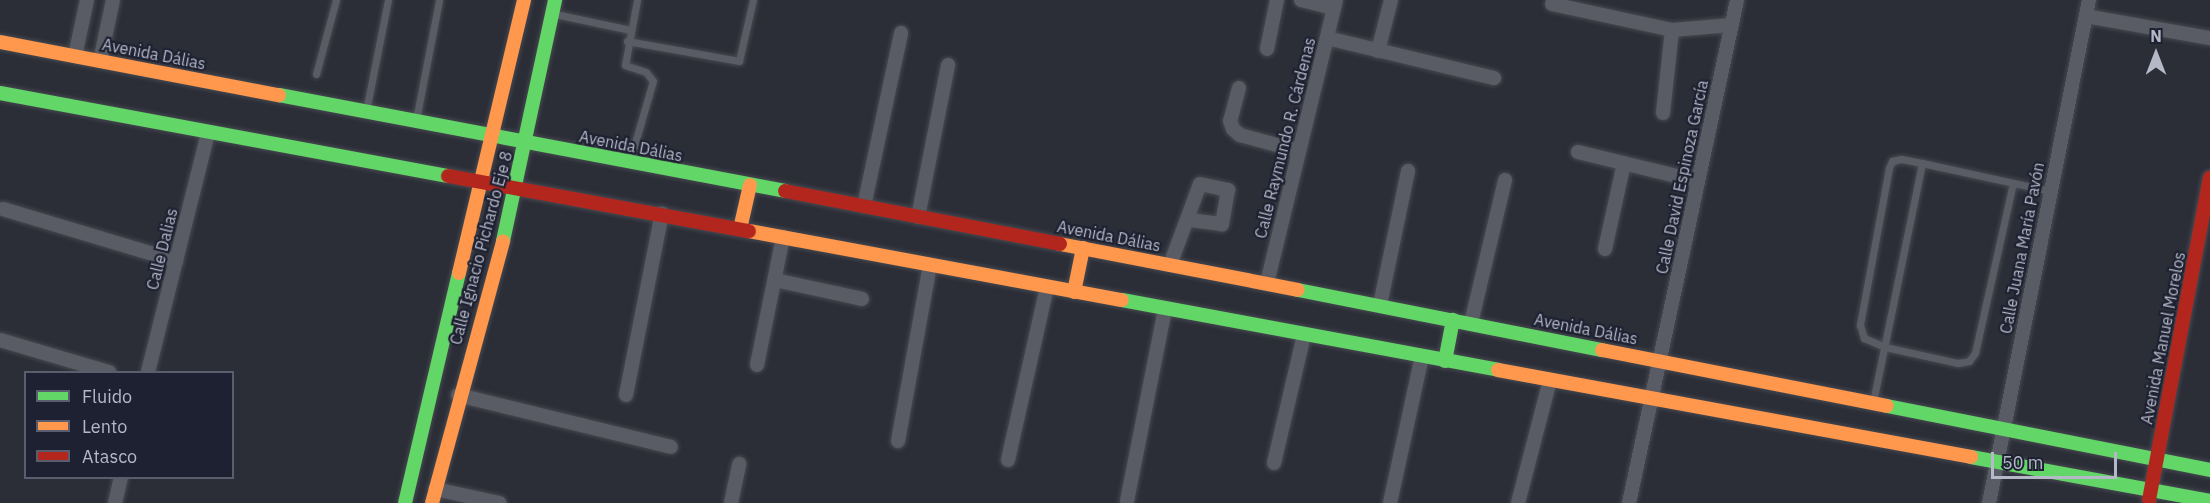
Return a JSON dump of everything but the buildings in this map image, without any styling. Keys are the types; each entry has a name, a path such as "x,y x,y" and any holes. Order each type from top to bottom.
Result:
{"main road":[{"name":"Calle Ignacio Pichardo Eje 8","path":"405,503 479,181 493,135 524,0"},
{"name":"Calle Ignacio Pichardo Eje 8","path":"432,503 516,186 554,7"},
{"name":"Avenida Dálias","path":"0,42 1267,283 2210,470"},
{"path":"0,93 208,133 516,186 1444,361 1997,460 2150,496 2210,501"},
{"name":"Avenida Manuel Morelos","path":"2150,496 2210,178"},
{"path":"740,229 750,185"},
{"path":"1074,292 1083,248"},
{"path":"1444,361 1453,320"}],"street":[{"path":"75,56 87,0"},
{"path":"100,61 114,0"},
{"path":"1267,49 1277,0"},
{"path":"1301,0 1335,4"},
{"path":"1378,51 1391,0"},
{"name":"Calle David Espinoza García","path":"1653,399 1697,181 1737,0"},
{"name":"Calle Juana María Pavón","path":"1989,503 2089,0"},
{"name":"Calle Raymundo R. Cárdenas","path":"1267,283 1335,4"},
{"path":"1552,4 1672,30 1732,25"},
{"path":"2086,16 2210,38"},
{"path":"1663,113 1672,30"},
{"path":"864,207 901,33"},
{"path":"1327,38 1494,78"},
{"path":"918,217 948,65"},
{"path":"1239,88 1230,121 1233,129 1240,135 1299,151"},
{"name":"Calle Dalias","path":"148,371 208,133"},
{"path":"1578,152 1697,181"},
{"path":"1605,249 1624,163"},
{"path":"1380,305 1408,171"},
{"path":"1471,323 1505,180"},
{"path":"3,209 176,261"},
{"path":"626,395 662,214"},
{"path":"1170,265 1188,220"},
{"path":"757,365 783,237"},
{"path":"898,441 930,265"},
{"path":"775,280 862,299"},
{"path":"1008,460 1047,287"},
{"path":"1127,501 1165,309"},
{"path":"1274,464 1304,335"},
{"path":"0,340 106,371"},
{"path":"1390,503 1422,356"},
{"path":"1518,503 1550,380"},
{"path":"459,395 671,447"},
{"path":"1629,503 1653,399"},
{"path":"731,503 739,464"},
{"path":"115,503 121,479"},
{"path":"435,489 469,500 499,503"}],"lane":[{"path":"316,74 336,0"},
{"path":"366,111 388,0"},
{"path":"416,120 438,0"},
{"path":"630,162 653,81 646,72 625,65 627,41 637,0"},
{"path":"627,41 739,61 753,0"},
{"path":"554,7 630,30"},
{"path":"2013,183 1975,353 1969,361 1958,363 1885,347 1864,338 1860,325 1892,161 1901,159 1922,163 2050,191"},
{"path":"1874,402 1922,163"}],"traffic: fast":[{"path":"503,241 555,0"},
{"path":"0,93 448,176"},
{"path":"279,95 785,191"},
{"path":"405,503 459,273"},
{"path":"1298,290 1602,350"},
{"path":"1122,300 1498,370"},
{"path":"1445,361 1453,320"},
{"path":"1887,406 2210,470"},
{"path":"1971,457 2210,501"}],"traffic: slow":[{"path":"459,273 524,0"},
{"path":"0,42 279,95"},
{"path":"740,229 750,185"},
{"path":"749,231 1122,300"},
{"path":"432,503 503,241"},
{"path":"1060,244 1298,290"},
{"path":"1074,292 1083,248"},
{"path":"1602,350 1887,406"},
{"path":"1498,370 1971,457"}],"traffic: jam":[{"path":"448,176 749,231"},
{"path":"2149,500 2210,178"},
{"path":"785,191 1060,244"}]}
